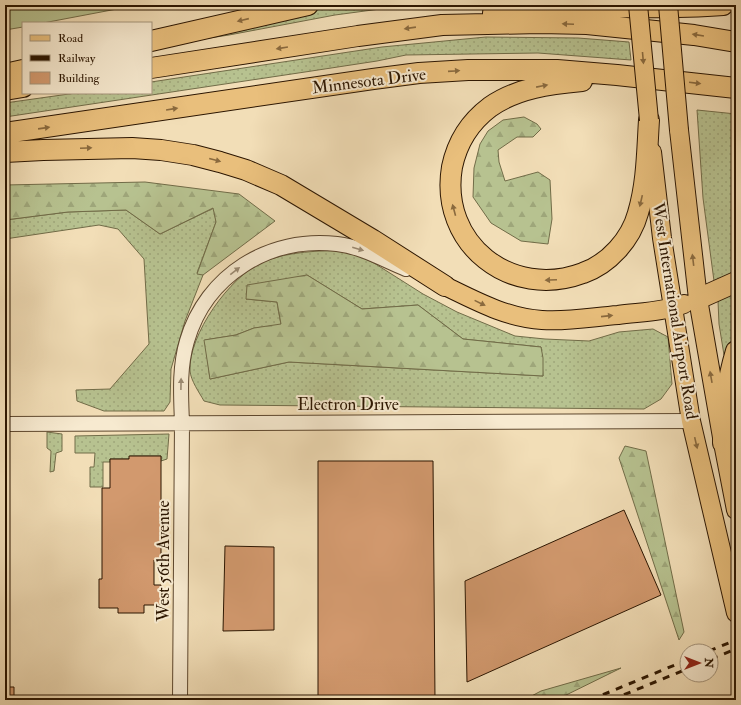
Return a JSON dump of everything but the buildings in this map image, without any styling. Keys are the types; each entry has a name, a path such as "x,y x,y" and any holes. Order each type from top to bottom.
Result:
{"highway":[{"path":"152,41 308,5"},
{"path":"442,25 477,15 517,9 723,5"},
{"path":"152,68 358,36 442,25 540,23 586,24 694,35 736,42"},
{"path":"5,74 22,70"},
{"name":"Minnesota Drive","path":"5,133 419,73 468,70 557,70 736,88"},
{"path":"637,77 543,86 524,90 490,107 466,132 459,145 454,160 451,176 451,193 454,210 460,228 481,256 495,266 515,276 534,280 552,281 571,278 588,272 617,250 629,234 638,214 644,190 649,120"},
{"path":"5,90 22,87"},
{"path":"5,152 132,148 168,150 220,162 246,170 281,185 325,210 445,286"},
{"path":"698,299 736,282"},
{"path":"723,443 723,418 736,351"}],"main road":[{"name":"West International Airport Road","path":"638,5 649,120 672,308 691,421 735,610"},
{"name":"West International Airport Road","path":"668,5 679,130 698,299 736,510"},
{"path":"445,286 492,308 511,315 542,320 578,319 672,308 698,299"},
{"path":"691,421 710,429 723,443"}],"street":[{"name":"West 56th Avenue","path":"180,700 182,368 187,342 194,322 214,290 245,264 279,248 298,245 337,244 368,252 445,286"},
{"name":"Electron Drive","path":"5,424 691,421"}],"green space":[{"path":"5,5 138,5 48,22 22,22 22,27 5,30"},
{"path":"333,5 427,5 395,7 335,15 229,35 152,47"},
{"path":"486,37 578,38 629,42 631,60 538,53 406,55 377,61 5,117 5,103 69,94 152,94 152,82 382,47"},
{"path":"697,110 736,114 736,274 714,281 703,198"},
{"path":"524,117 537,124 541,129 533,137 517,137 498,150 499,162 505,181 538,172 550,180 552,219 548,244 521,241 491,223 473,197 474,168 480,144 488,131 503,120"},
{"path":"145,182 239,194 275,221 203,275 197,274 216,222 213,208 160,234 126,210 68,212 5,220 5,185"},
{"path":"214,208 216,222 197,273 203,275 185,321 171,369 170,402 164,411 104,411 77,401 76,390 110,389 149,344 144,259 118,229 99,225 5,239 5,220 68,212 126,210 160,234"},
{"path":"347,250 374,263 423,294 457,312 515,336 589,341 619,332 653,329 668,337 672,384 661,399 644,409 220,405 204,401 192,379 190,371 191,357 196,341 213,308 237,280 250,269 273,258 315,251","holes":["307,275 362,309 418,305 463,339 541,347 543,376 289,362 210,379 205,340 236,335 254,328 281,325 277,302 246,299"]},
{"path":"307,275 362,309 418,305 463,339 541,347 543,358 543,376 289,362 210,379 204,340 236,335 254,328 281,324 277,302 246,299 247,285"},
{"path":"736,291 736,336 728,355 724,355 719,324 718,301"},
{"path":"47,432 62,434 62,451 56,453 54,471 50,472 51,451 47,448"},
{"path":"169,434 167,459 161,461 161,456 130,456 129,459 110,459 110,462 103,462 103,487 90,487 90,467 94,467 95,453 75,453 75,436"},
{"path":"625,446 646,451 684,632 679,640 619,458"},
{"path":"621,668 556,700 524,700 541,691"}],"railway":[{"path":"719,647 736,640"},
{"path":"719,656 736,649"},
{"path":"590,700 679,663"},
{"path":"611,700 679,672"}]}
